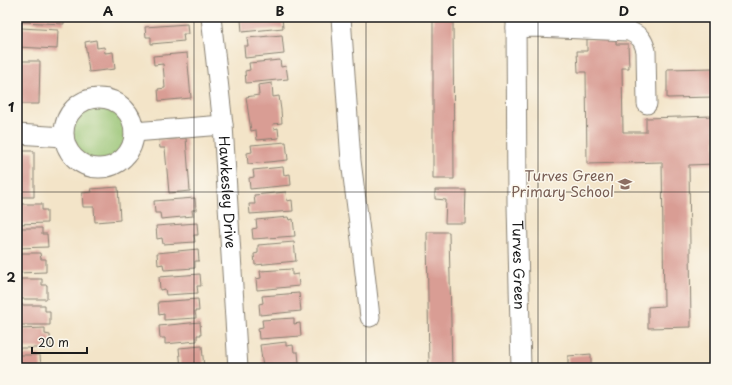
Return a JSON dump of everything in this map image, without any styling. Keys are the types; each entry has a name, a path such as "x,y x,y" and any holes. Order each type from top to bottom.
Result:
{"street":[{"name":"Hawkesley Drive","path":"211,17 223,124 238,368"},
{"path":"341,17 351,161 370,317"},
{"path":"516,23 536,27 629,31 637,35 644,42 646,51 647,104"},
{"name":"Turves Green","path":"516,23 517,206 521,368"},
{"path":"107,99 118,104 126,111 134,132 132,144 126,154 118,162 107,167 95,168 84,165 74,158 67,149 64,137 64,126 68,116 76,107 85,101 107,99"},
{"path":"134,132 223,124"},
{"path":"17,134 64,137"}],"green space":[{"path":"98,103 115,108 123,116 128,133 123,150 115,158 98,163 81,158 73,150 68,133 73,116 81,108"}],"building":[{"path":"23,17 64,17 64,24 22,22"},
{"path":"148,17 181,17 181,18 148,20"},
{"path":"245,17 282,17 283,28 242,32 241,20 246,19"},
{"path":"433,17 453,17 454,179 433,179"},
{"path":"187,24 188,34 183,34 184,41 151,44 151,37 146,37 145,27"},
{"path":"21,28 58,30 57,49 17,47 17,37 20,38"},
{"path":"282,35 284,54 245,58 244,46 248,46 247,38"},
{"path":"616,38 616,44 628,44 629,68 622,68 623,132 646,132 646,118 714,116 715,164 689,165 691,327 648,328 648,307 664,306 662,162 587,164 586,72 578,72 577,51 587,51 587,39"},
{"path":"96,40 97,48 104,47 105,53 113,52 115,69 89,72 85,42"},
{"path":"187,53 191,98 159,101 158,89 165,88 163,64 154,65 153,56"},
{"path":"280,60 281,67 286,66 288,79 246,83 245,71 250,70 249,63"},
{"path":"18,61 40,61 39,104 17,104"},
{"path":"715,68 715,97 667,98 667,69"},
{"path":"272,83 273,97 279,96 281,110 282,123 273,124 274,129 278,128 279,138 257,140 256,130 251,131 246,97 259,95 258,85"},
{"path":"186,138 190,191 169,193 165,148 160,148 159,140"},
{"path":"286,142 288,160 248,164 247,153 252,152 251,145"},
{"path":"17,151 34,151 34,197 17,197"},
{"path":"283,167 284,175 290,174 291,185 250,189 249,178 254,177 253,170"},
{"path":"118,187 120,220 95,222 94,207 83,207 82,193 92,192 91,189"},
{"path":"435,190 466,190 465,223 445,223 446,200 435,199"},
{"path":"286,192 287,201 292,200 293,211 250,214 249,204 255,204 254,195"},
{"path":"195,198 196,210 192,210 193,216 161,219 160,213 155,213 154,201"},
{"path":"17,204 42,204 42,210 47,210 47,223 17,224"},
{"path":"288,217 289,220 293,219 295,236 253,239 252,229 257,228 256,220"},
{"path":"197,223 198,235 194,235 195,242 163,244 162,238 157,239 156,226"},
{"path":"17,228 42,228 42,234 47,234 48,247 17,248"},
{"path":"427,232 449,232 452,368 429,368"},
{"path":"294,242 296,261 255,265 254,254 258,253 258,245"},
{"path":"198,249 199,261 195,261 195,268 164,270 163,264 158,265 157,253"},
{"path":"17,253 40,253 41,259 46,259 46,272 17,273"},
{"path":"292,269 292,275 298,274 299,286 257,290 256,279 261,278 260,271"},
{"path":"200,274 201,286 197,286 198,293 166,295 165,289 160,290 159,277"},
{"path":"17,279 42,279 42,285 47,285 47,299 17,299"},
{"path":"299,293 301,311 260,315 259,304 263,303 262,296"},
{"path":"198,299 199,311 195,311 196,318 164,320 164,314 159,315 158,302"},
{"path":"17,305 45,305 45,311 50,311 50,325 17,325"},
{"path":"294,318 294,324 300,323 301,336 259,339 258,328 263,327 262,320"},
{"path":"200,322 201,335 197,335 197,341 165,344 165,338 160,338 159,326"},
{"path":"45,328 45,334 50,335 51,348 17,348 17,329"},
{"path":"286,342 286,346 293,345 294,352 298,352 299,363 288,364 289,368 263,368 260,345"},
{"path":"202,346 204,368 181,368 179,348"},
{"path":"591,354 591,368 568,368 568,356"},
{"path":"17,355 40,355 41,368 17,368"}],"place":[{"name":"Turves Green Primary School","path":"625,184"}]}
